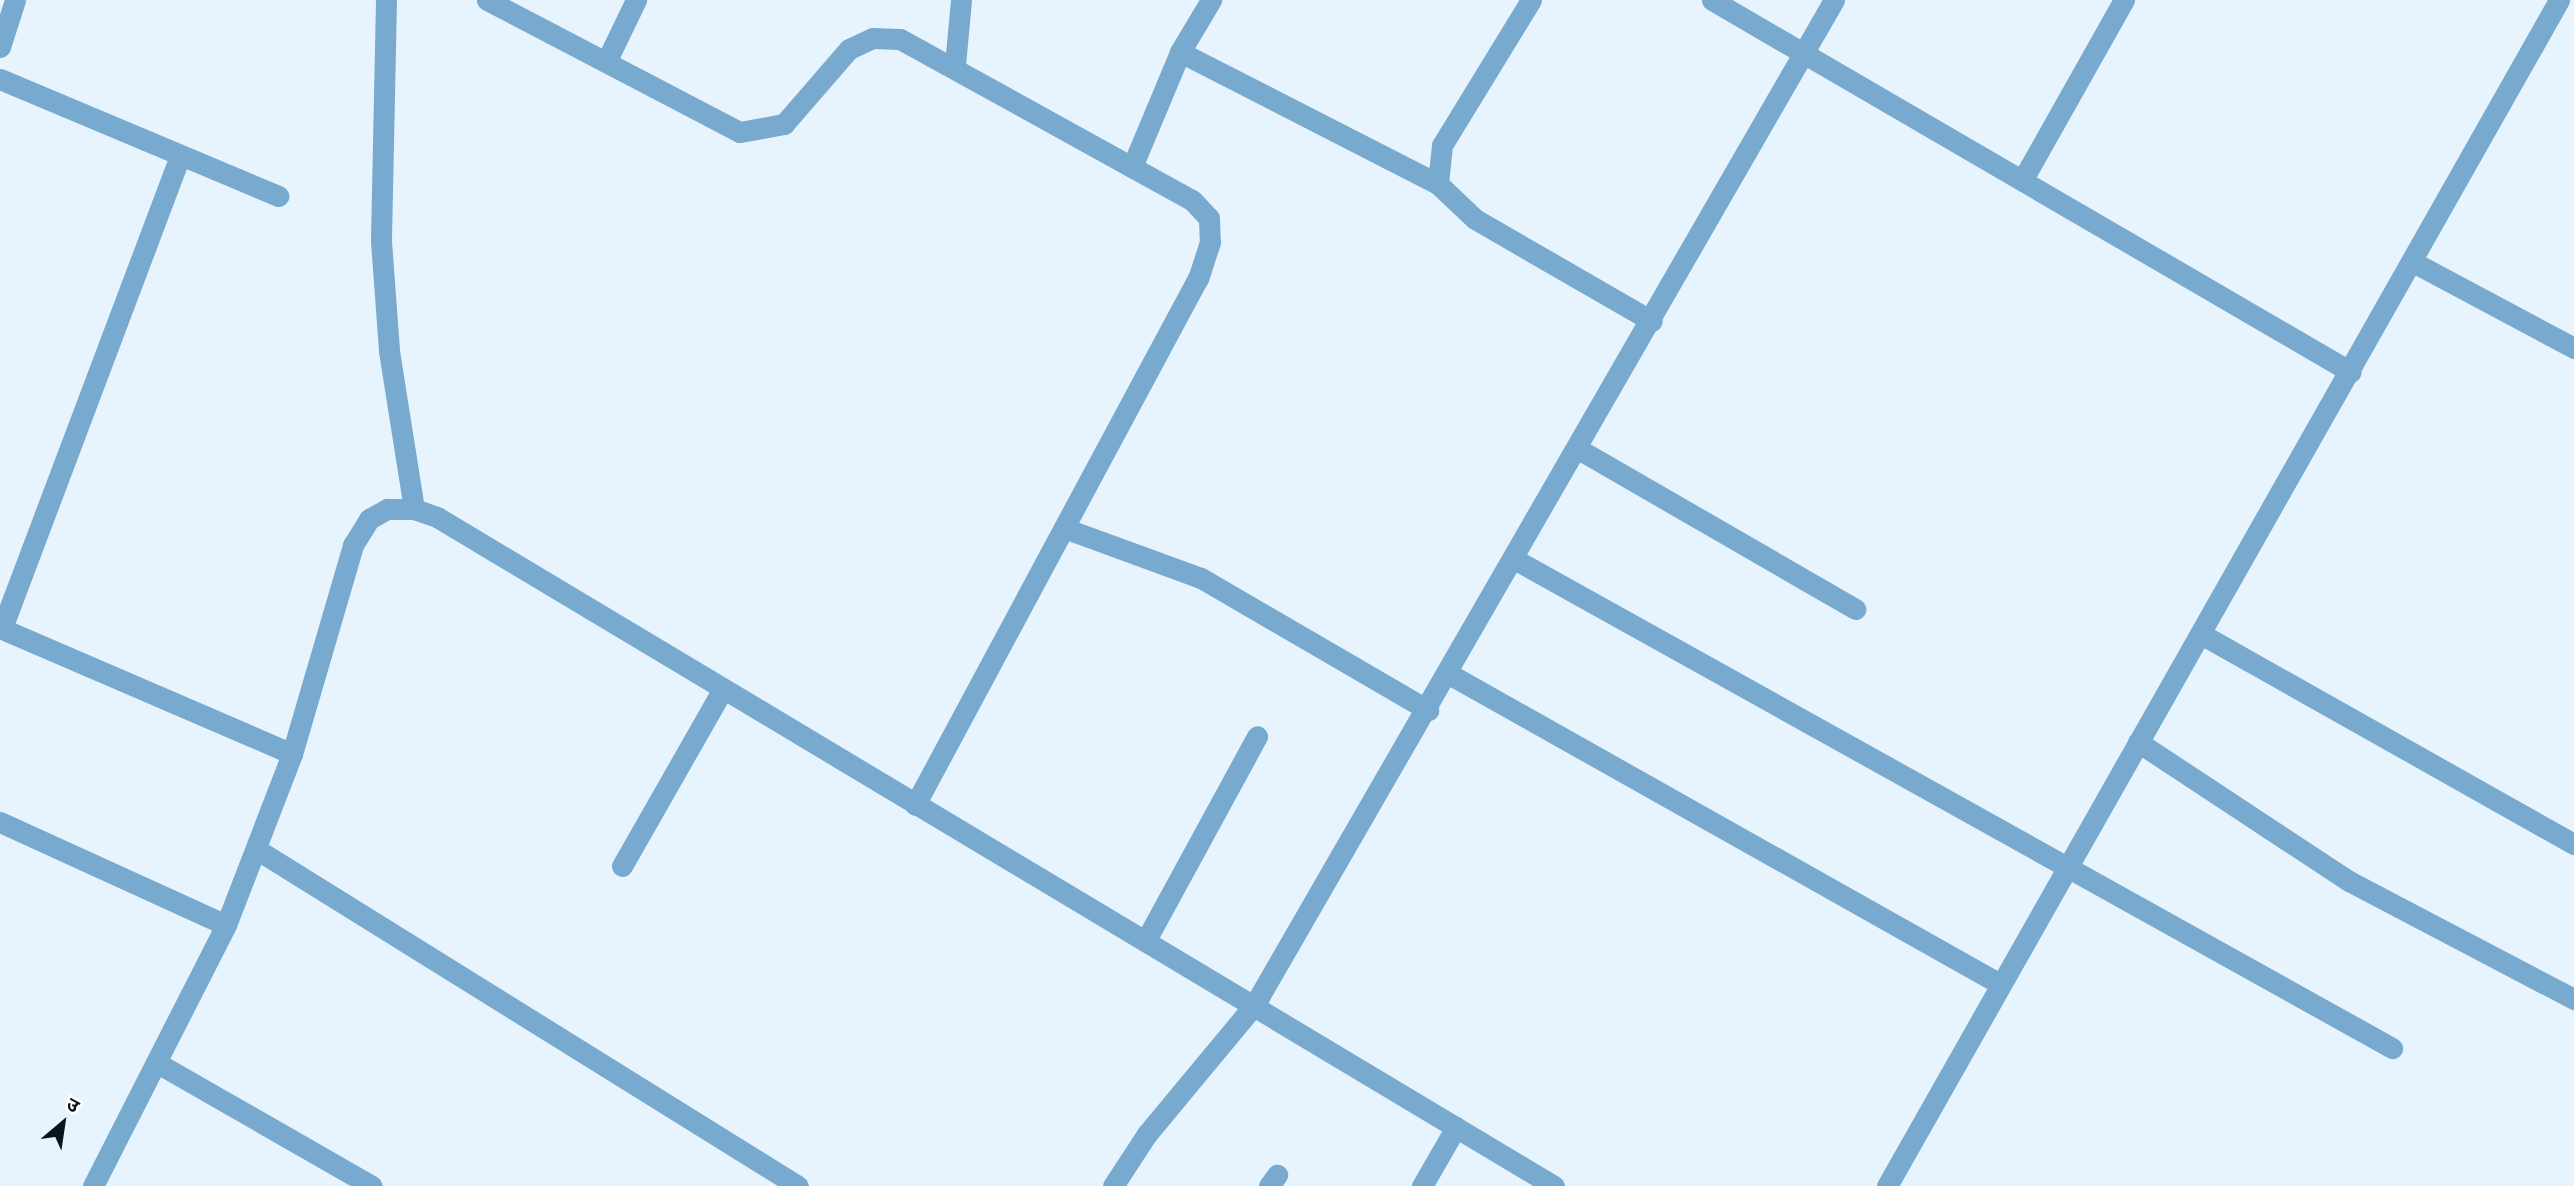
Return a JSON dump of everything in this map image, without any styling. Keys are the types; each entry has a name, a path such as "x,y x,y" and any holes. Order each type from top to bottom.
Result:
{"street":[{"path":"0,47 15,0"},
{"path":"386,0 381,241 389,351 414,509"},
{"path":"607,60 636,0"},
{"path":"955,65 961,0"},
{"path":"1132,167 1180,52 1211,0"},
{"path":"1437,184 1442,145 1531,0"},
{"path":"1712,0 1805,51 2351,372"},
{"path":"1113,1186 1147,1134 1255,1004 1580,450 1834,0"},
{"path":"2023,179 2124,0"},
{"path":"1887,1186 2351,372 2559,0"},
{"path":"495,2 724,125 757,133 784,124 849,49 873,38 900,38 955,65 1192,200 1209,218 1210,242 1198,278 915,805"},
{"path":"1180,52 1437,184 1475,219 1652,321"},
{"path":"0,79 278,196"},
{"path":"180,156 1,628 292,754"},
{"path":"2413,262 2574,348"},
{"path":"1580,450 1855,609"},
{"path":"93,1186 159,1064 226,925 292,754 353,545 369,519 387,509 414,509 438,517 915,805 1255,1004 1554,1186"},
{"path":"1064,528 1201,578 1428,710"},
{"path":"1516,560 1874,755 2065,870 2392,1048"},
{"path":"2201,634 2574,844"},
{"path":"1449,674 2000,984"},
{"path":"622,866 723,689"},
{"path":"1146,940 1256,736"},
{"path":"2138,742 2349,881 2574,999"},
{"path":"0,822 226,925"},
{"path":"256,849 798,1186"},
{"path":"159,1064 372,1186"},
{"path":"1422,1186 1456,1127"}]}
